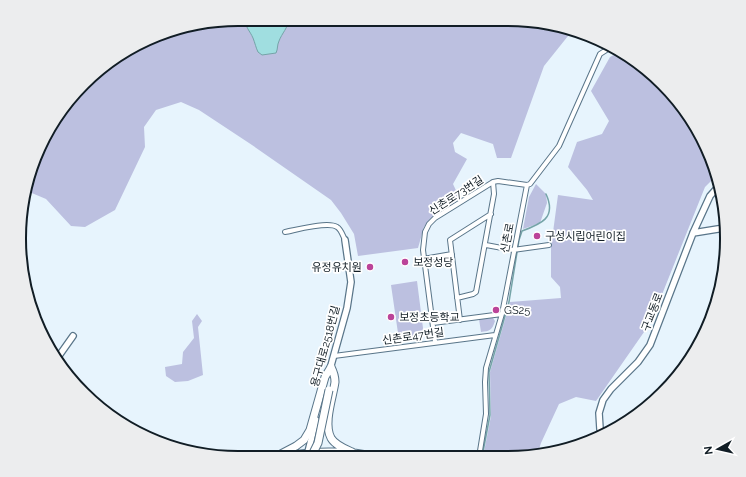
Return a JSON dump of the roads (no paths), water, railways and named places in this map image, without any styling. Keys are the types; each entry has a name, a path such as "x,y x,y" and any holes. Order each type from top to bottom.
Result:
{"main road":[{"path":"312,451 318,443 332,378 331,367"},
{"path":"331,367 335,380 329,411 331,438 339,446 350,451"},
{"path":"288,451 304,440 310,430 325,377 331,367"}],"street":[{"path":"527,185 530,184 559,146 600,54 606,50"},
{"name":"신촌로73번길","path":"435,342 423,240 429,224 435,218 493,182 498,181 527,185"},
{"name":"신촌로73번길","path":"457,298 476,292 491,214 494,194 493,182"},
{"name":"신촌로","path":"480,451 486,414 486,368 502,314 527,185"},
{"name":"구교동로","path":"600,428 600,413 604,400 611,389 638,362 650,346 693,233 710,196 715,191"},
{"path":"460,320 450,240 491,214"},
{"path":"285,232 328,225 336,226 342,232 345,240"},
{"path":"693,233 720,229"},
{"name":"용구대로2518번길","path":"310,451 326,380 347,308 351,282 345,240"},
{"path":"486,245 514,250 549,245"},
{"path":"424,258 452,254"},
{"path":"433,323 502,314"},
{"name":"신촌로47번길","path":"334,356 495,335"},
{"path":"60,354 73,336"}],"waterway":[{"path":"483,451 490,415 489,372 509,302 519,240 522,231 541,223 548,214 550,209 546,194"}],"place":[{"name":"구성시립어린이집","path":"537,236"},
{"name":"보정성당","path":"405,262"},
{"name":"유정유치원","path":"370,267"},
{"name":"GS25","path":"496,310"},
{"name":"보정초등학교","path":"391,317"}]}
